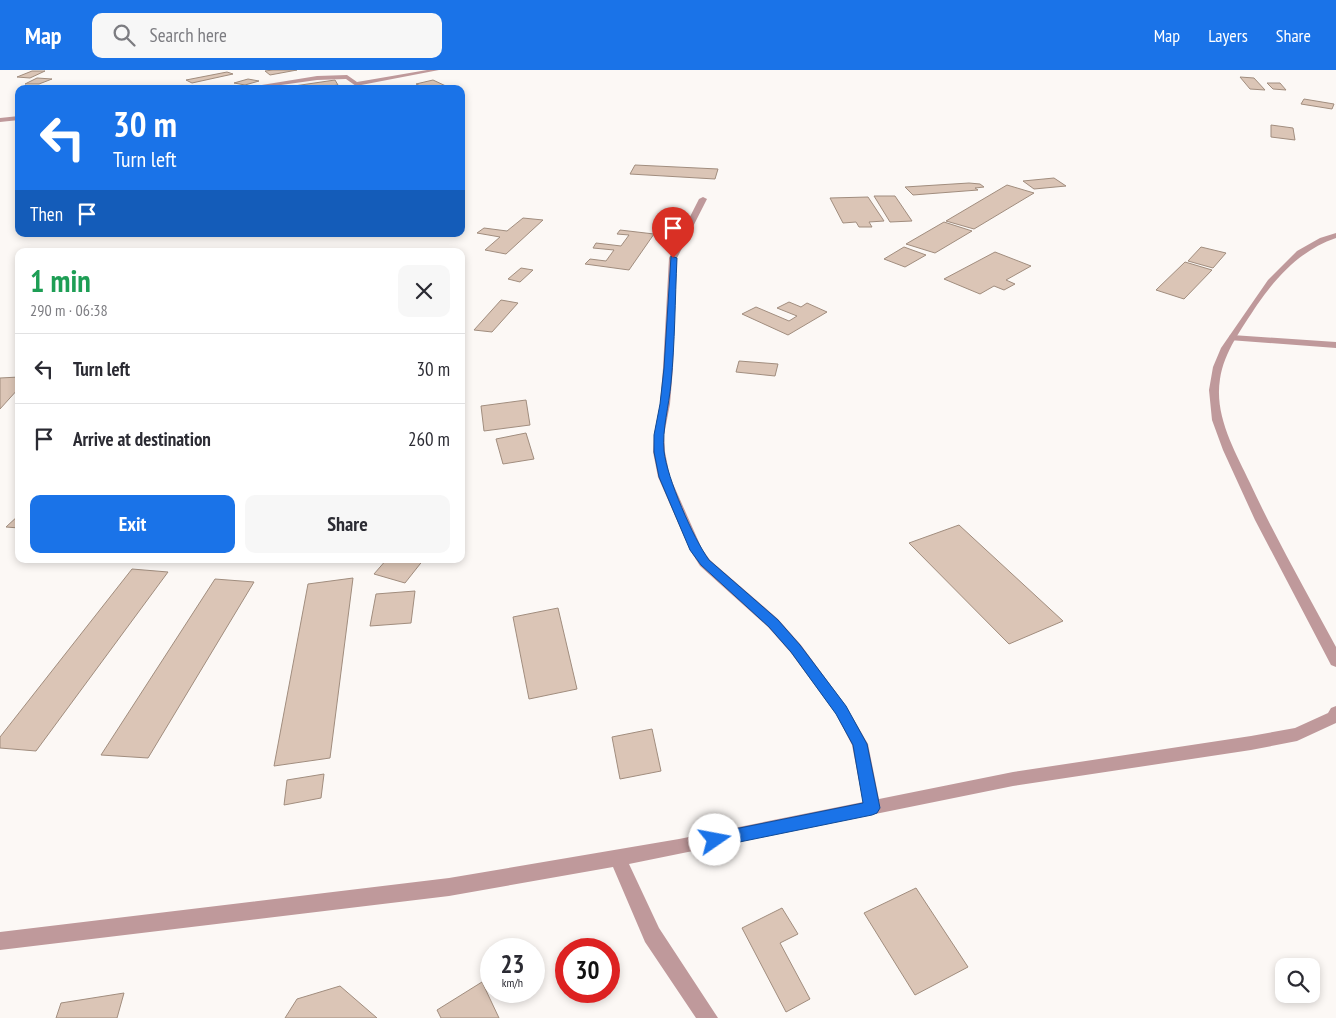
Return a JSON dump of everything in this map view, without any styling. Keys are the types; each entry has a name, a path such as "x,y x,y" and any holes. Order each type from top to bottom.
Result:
{"street":[{"path":"262,85 317,78 346,77 356,84 436,70"},
{"path":"0,120 15,118"},
{"path":"703,199 673,258 668,368 665,404 659,435 659,452 664,477 696,550 705,563 773,624 796,648 841,710 860,744 872,808"},
{"path":"1336,235 1328,237 1296,254 1258,297 1232,338 1216,378 1215,410 1220,428 1253,505 1336,660"},
{"path":"1232,338 1336,345"},
{"path":"0,941 449,887 618,858 1012,779 1252,743 1297,734 1334,717 1336,712"},
{"path":"618,858 652,935 708,1018"}],"building":[{"path":"297,70 270,75 265,71"},
{"path":"32,71 45,71 30,78 17,77"},
{"path":"227,72 233,74 192,83 186,80"},
{"path":"1240,77 1254,78 1265,90 1250,89"},
{"path":"37,78 52,79 39,84 25,84"},
{"path":"248,79 259,81 245,85 234,83"},
{"path":"335,80 338,85 301,85"},
{"path":"433,80 444,85 418,85 416,84"},
{"path":"1267,83 1280,83 1286,90 1273,89"},
{"path":"1304,99 1334,104 1332,109 1301,104"},
{"path":"1271,125 1293,128 1295,140 1271,137"},
{"path":"635,165 718,169 715,179 630,174"},
{"path":"1054,178 1066,186 1034,189 1023,181"},
{"path":"980,184 984,187 975,188 978,190 913,195 905,187"},
{"path":"1007,185 1034,193 974,229 946,221"},
{"path":"874,196 895,196 912,221 890,222"},
{"path":"868,197 884,221 869,222 872,227 859,227 856,222 843,223 830,198"},
{"path":"523,218 543,220 506,254 485,250 500,237 477,233 484,228 507,231"},
{"path":"944,222 972,231 935,253 906,244"},
{"path":"620,230 654,234 629,270 585,264 590,259 606,261 614,250 593,248 596,243 621,246 629,235 617,234"},
{"path":"904,247 926,255 905,267 884,259"},
{"path":"1201,247 1226,253 1213,268 1188,261"},
{"path":"995,252 1031,266 1006,280 1015,284 1004,290 994,286 980,294 944,279"},
{"path":"1185,262 1212,270 1184,299 1156,290"},
{"path":"521,268 533,270 520,282 508,279"},
{"path":"501,300 518,303 492,332 474,330"},
{"path":"789,302 801,307 807,303 827,312 788,335 742,314 756,307 789,321 797,316 777,308"},
{"path":"739,361 778,364 775,376 736,372"},
{"path":"15,377 15,392 0,409 0,378"},
{"path":"526,400 530,425 484,431 481,406"},
{"path":"526,433 534,459 503,464 496,439"},
{"path":"15,519 15,528 6,527"},
{"path":"959,525 1063,621 1009,644 909,543"},
{"path":"384,563 421,563 405,583 374,574"},
{"path":"132,569 168,572 36,751 0,748 0,737"},
{"path":"353,578 330,758 274,766 308,584"},
{"path":"215,579 254,582 148,758 101,755"},
{"path":"415,591 411,623 370,626 376,594"},
{"path":"558,608 577,689 529,699 513,617"},
{"path":"652,729 661,771 620,779 612,737"},
{"path":"324,774 321,798 284,805 287,780"},
{"path":"916,888 968,967 915,995 864,913"},
{"path":"782,908 798,934 780,943 810,999 786,1012 742,928"},
{"path":"480,983 480,1003 492,1003 499,1018 441,1018 437,1010"},
{"path":"340,986 377,1018 285,1018 297,999"},
{"path":"124,993 117,1018 56,1018 61,1003"}],"route":[{"path":"673,258 668,368 665,404 659,435 659,452 664,477 696,550 705,563 773,624 796,648 841,710 860,744 872,808 715,840"}]}
